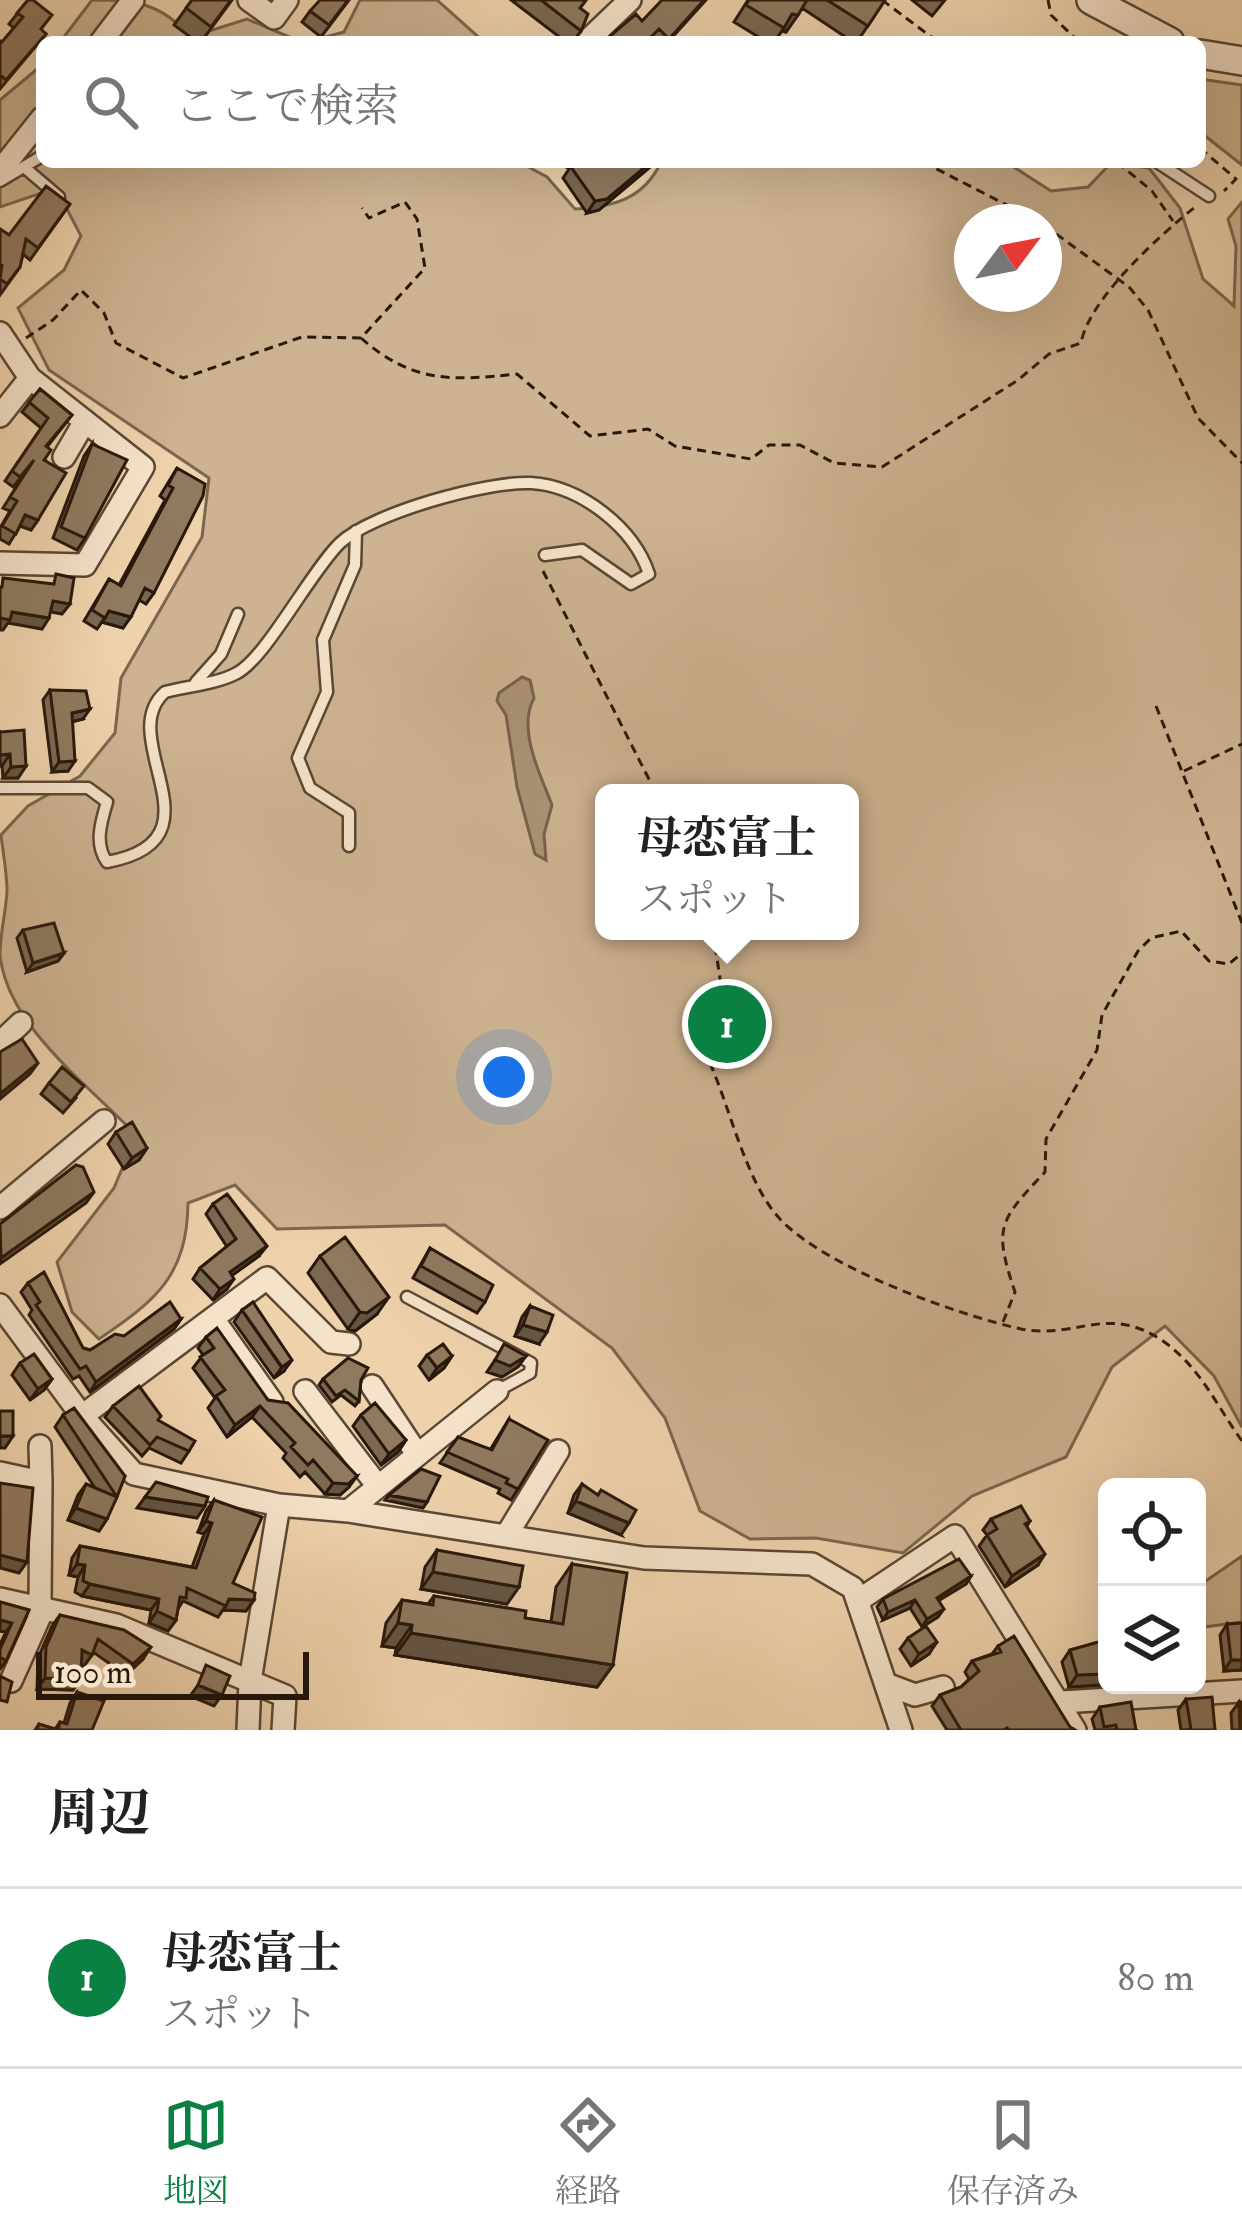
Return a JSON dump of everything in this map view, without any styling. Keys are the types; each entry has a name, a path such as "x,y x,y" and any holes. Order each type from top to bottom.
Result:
{"street":[{"path":"106,36 133,0"},
{"path":"249,0 274,18 287,0"},
{"path":"592,36 630,0"},
{"path":"1091,0 1159,36"},
{"path":"1206,55 1242,61"},
{"path":"16,164 36,129"},
{"path":"0,563 85,565 143,467 30,377 6,341"},
{"path":"0,416 30,377"},
{"path":"64,457 85,421"},
{"path":"0,1042 21,1024"},
{"path":"0,1208 104,1121"},
{"path":"82,1416 267,1278 331,1342 349,1344"},
{"path":"0,1305 82,1416 134,1474 279,1505 348,1511 644,1558 812,1564 853,1588 901,1730"},
{"path":"214,1320 272,1402"},
{"path":"372,1387 417,1454"},
{"path":"305,1391 376,1485"},
{"path":"348,1511 497,1391"},
{"path":"11,1681 42,1606 40,1446"},
{"path":"506,1536 558,1451"},
{"path":"0,1473 41,1482"},
{"path":"248,1730 250,1681 279,1505"},
{"path":"859,1600 956,1536 1075,1730"},
{"path":"0,1599 116,1625 285,1696 283,1730"},
{"path":"886,1684 915,1695 943,1687"},
{"path":"1062,1702 1242,1691"}],"lane":[{"path":"0,181 16,164 59,197"},
{"path":"1166,168 1209,196"},
{"path":"0,788 88,788 107,802 100,828 107,862 137,851 166,820 146,727 149,714 165,692 237,673 250,662 333,552 356,531 398,508 530,483 578,497 606,516 640,548 649,574 631,584 582,550 545,554"},
{"path":"349,846 349,813 310,788 298,758 328,692 323,640 355,565 356,531"},
{"path":"195,684 220,654 238,614"},
{"path":"407,1297 530,1364 530,1373 497,1391"}],"path":[{"path":"882,0 930,36"},
{"path":"1048,0 1052,15 1073,36"},
{"path":"6,341 52,320 81,290 104,313 116,343 183,378 302,337 361,338 395,368 470,379 517,374 590,436 648,428 674,446 751,459 769,445 800,445 834,463 882,467 1049,354 1081,344 1084,326 1120,280 1175,223 1236,179 1206,153"},
{"path":"935,168 1005,204"},
{"path":"1124,168 1152,191 1175,223"},
{"path":"361,338 425,268 417,219 405,202 369,218 362,208"},
{"path":"1062,238 1120,280 1148,310 1198,418 1242,463"},
{"path":"545,554 544,578 640,752 652,784"},
{"path":"1156,706 1242,923"},
{"path":"1183,772 1240,745 1242,754"},
{"path":"1003,1322 1015,1292 999,1245 1013,1206 1046,1172 1046,1139 1096,1050 1102,1015 1138,951 1151,938 1181,931 1209,961 1228,964 1242,953"},
{"path":"714,940 724,1006 709,1060 734,1116 748,1166 778,1218 829,1258 1024,1330 1113,1319 1160,1339 1202,1375 1242,1441"}],"shaded area":[{"path":"92,0 158,10 189,36 65,36"},
{"path":"360,0 437,0 477,36 329,36 344,32"},
{"path":"247,19 287,36 193,36"},
{"path":"36,70 36,168 530,168 547,177 575,209 626,199 646,185 658,168 1015,168 1051,191 1088,187 1106,168 1149,168 1180,208 1203,279 1234,306 1236,246 1228,219 1242,202 1242,1427 1214,1376 1165,1326 1112,1367 1066,1457 972,1496 903,1553 816,1538 750,1539 700,1511 665,1418 612,1348 445,1225 277,1229 235,1185 188,1203 175,1267 137,1311 99,1339 72,1312 57,1262 114,1188 136,1135 53,1053 18,1006 6,981 0,955 7,891 1,835 28,806 80,776 115,733 121,678 202,537 209,478 49,370 18,308 64,270 81,236 56,188 0,207 0,100"},
{"path":"1206,80 1242,85 1242,165 1206,137"},
{"path":"522,677 530,680 534,698 528,723 532,751 552,805 544,834 546,860 535,854 517,787 506,715 497,701 499,693"},
{"path":"1242,1556 1242,1622 1206,1627 1206,1581"}],"building":[{"path":"33,0 52,15 41,29 46,34 36,36 36,46 6,80 0,75 0,41 23,17 17,13"},
{"path":"192,0 231,0 211,27 186,8"},
{"path":"320,0 348,0 329,25 310,11"},
{"path":"541,0 586,0 580,8 588,14 581,31"},
{"path":"662,0 704,0 672,36 659,29 652,36 610,36 636,14 642,21"},
{"path":"749,0 807,0 784,28 746,5"},
{"path":"827,0 885,0 868,26"},
{"path":"572,168 644,168 607,199 595,201"},
{"path":"46,186 70,204 38,248 26,239 20,267 7,284 0,279 0,229 9,235"},
{"path":"40,389 72,415 46,446 51,450 44,460 66,473 38,520 25,515 16,534 2,526 17,501 10,497 34,460 20,477 12,471 48,418 29,402"},
{"path":"92,444 127,460 85,538 61,527"},
{"path":"177,468 205,484 203,496 154,593 145,588 131,617 109,611 105,618 92,610 109,579 121,586 173,488 168,485"},
{"path":"56,574 74,578 70,604 53,601 49,618 12,612 10,620 0,618 3,578 54,584"},
{"path":"50,690 86,691 90,709 72,713 75,761 59,762"},
{"path":"24,730 26,766 11,767 10,754 0,755 0,732"},
{"path":"54,923 64,953 33,963 23,930"},
{"path":"22,1039 38,1063 0,1094 0,1052"},
{"path":"62,1067 84,1086 71,1102 49,1083"},
{"path":"132,1122 147,1148 132,1158 116,1132"},
{"path":"76,1165 83,1167 94,1192 1,1258 0,1224"},
{"path":"227,1194 267,1246 230,1272 234,1279 220,1289 200,1268 236,1239 213,1204"},
{"path":"345,1237 389,1297 367,1313 360,1312 320,1256"},
{"path":"430,1248 493,1285 485,1302 421,1266"},
{"path":"44,1272 83,1348 90,1350 115,1334 124,1336 170,1302 181,1319 96,1382 86,1366 80,1369 36,1305 40,1302 28,1283"},
{"path":"253,1302 292,1360 282,1367 242,1310"},
{"path":"530,1306 553,1315 547,1332 523,1325"},
{"path":"217,1328 268,1400 288,1403 357,1476 348,1484 333,1483 313,1460 308,1465 291,1447 295,1443 260,1406 235,1425 216,1396 225,1390 200,1357 214,1348 206,1337"},
{"path":"443,1344 452,1356 437,1368 427,1355"},
{"path":"504,1344 526,1356 510,1366 495,1360"},
{"path":"34,1354 52,1379 38,1389 20,1363"},
{"path":"348,1358 368,1368 359,1401 345,1390 336,1396 323,1379"},
{"path":"139,1386 161,1416 158,1420 195,1441 189,1451 157,1437 150,1445 113,1406"},
{"path":"375,1403 406,1440 389,1454 361,1415"},
{"path":"74,1408 125,1476 117,1497 63,1415"},
{"path":"0,1411 13,1411 13,1436 0,1436"},
{"path":"509,1419 548,1440 518,1489 506,1483 508,1479 447,1452 458,1437 492,1450"},
{"path":"421,1469 440,1476 427,1502 389,1495"},
{"path":"156,1482 208,1497 205,1506 145,1497"},
{"path":"0,1483 33,1488 27,1562 0,1555"},
{"path":"86,1484 117,1497 107,1519 76,1508"},
{"path":"582,1484 636,1510 629,1523 576,1501"},
{"path":"214,1500 262,1517 233,1583 255,1593 254,1600 229,1599 226,1606 187,1588 186,1598 180,1597 176,1620 157,1611 159,1599 83,1581 85,1565 77,1564 80,1546 196,1568 212,1523 206,1521"},
{"path":"1021,1506 1030,1521 1025,1524 1045,1554 1012,1576 987,1535 997,1529 991,1519"},
{"path":"437,1550 523,1566 519,1587 433,1572"},
{"path":"959,1559 971,1576 937,1598 944,1609 927,1619 915,1600 888,1612 883,1599"},
{"path":"572,1564 627,1573 613,1665 411,1633 412,1625 398,1623 402,1600 433,1605 434,1596 526,1611 525,1618 563,1624"},
{"path":"0,1602 29,1610 6,1661 0,1649 12,1623 0,1620"},
{"path":"60,1615 124,1630 151,1647 133,1664 98,1639 92,1655 82,1650 81,1679 45,1678 46,1647"},
{"path":"1242,1623 1242,1660 1231,1660 1227,1624"},
{"path":"926,1626 937,1642 919,1654 908,1638"},
{"path":"1014,1636 1075,1730 961,1730 940,1695 961,1687 979,1671 972,1661 1001,1652 998,1646"},
{"path":"1098,1642 1098,1674 1077,1675 1070,1650"},
{"path":"206,1665 230,1676 222,1695 198,1685"},
{"path":"0,1676 12,1682 7,1702 0,1700"},
{"path":"77,1692 104,1701 92,1730 58,1730 60,1722 67,1724"},
{"path":"1212,1697 1215,1730 1186,1730 1191,1729 1186,1699"},
{"path":"1131,1702 1136,1730 1104,1727 1100,1707"}],"place":[{"name":"母恋富士","path":"727,1024"}]}
